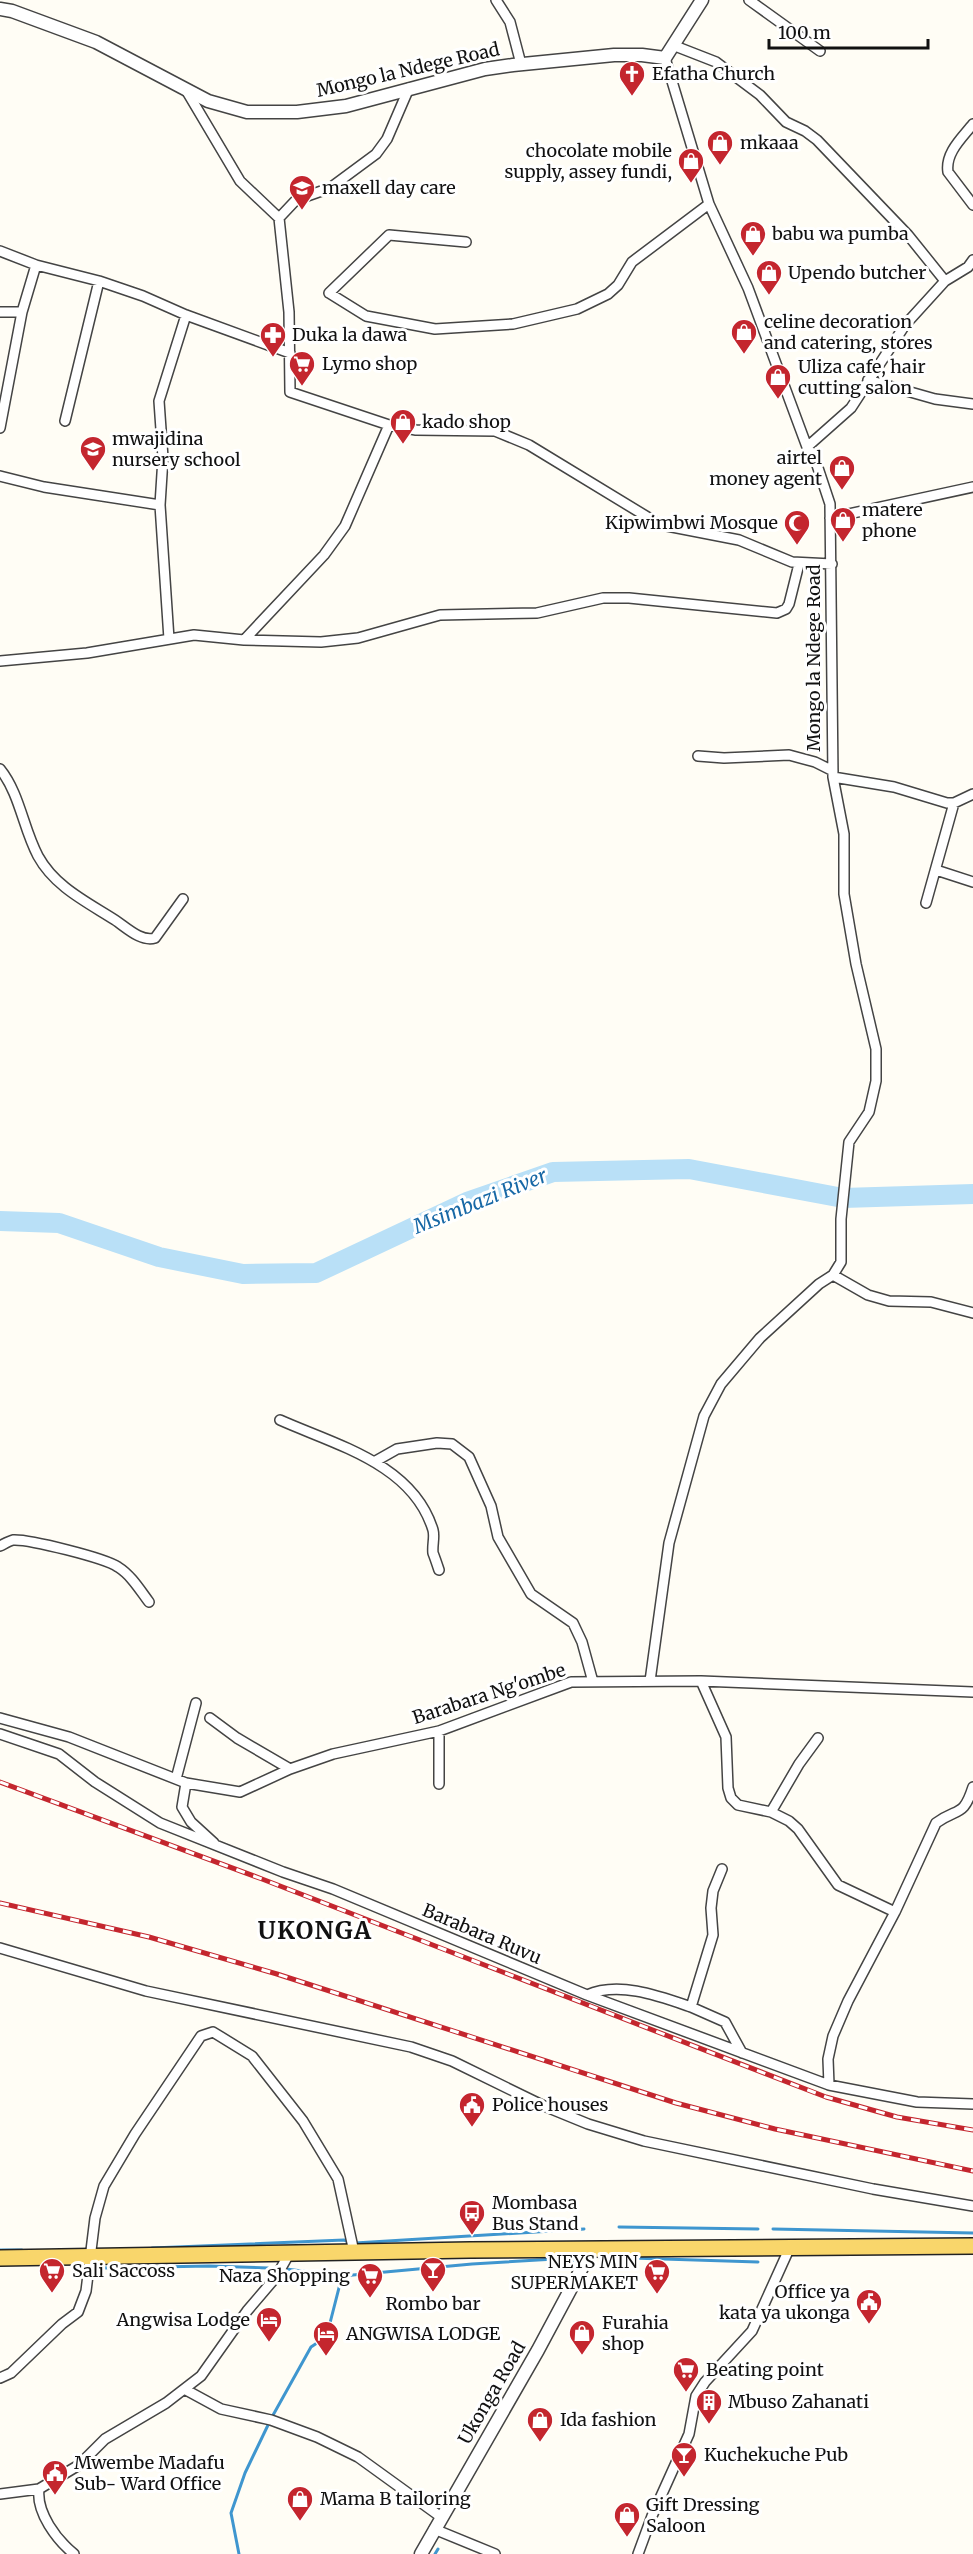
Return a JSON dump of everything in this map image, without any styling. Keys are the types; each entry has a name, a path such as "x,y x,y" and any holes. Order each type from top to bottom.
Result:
{"main road":[{"path":"0,2258 592,2248 973,2246"}],"street":[{"path":"496,0 510,22 520,64"},
{"path":"665,58 702,0"},
{"path":"749,0 820,51"},
{"name":"Mongo la Ndege Road","path":"0,9 12,11 96,42 186,90 226,108 247,112 287,112 346,106 485,69 520,64 614,55 665,58 709,204 748,288 807,447 814,456 828,495 832,564 830,657 833,774 844,834 844,894 856,964 876,1049 876,1081 869,1112 849,1142 841,1219 841,1262 833,1275"},
{"path":"675,45 716,62 760,95 786,122 805,130 817,140 908,235 945,281"},
{"path":"279,218 296,200 330,188 376,154 387,139 409,88"},
{"path":"186,90 240,181 279,218 289,312 288,389 290,392 389,425 416,430 495,431 529,445 667,526 739,540 800,564 832,564"},
{"path":"973,124 954,147 947,165 948,172 973,205"},
{"path":"466,242 389,235 329,293 366,316 435,329 513,324 576,309 608,294 618,285 632,262 709,204"},
{"path":"0,251 36,265 99,281 143,296 186,315 290,352"},
{"path":"807,447 851,408 905,325 945,281 968,267 973,260"},
{"path":"0,428 3,391 36,265"},
{"path":"65,421 99,281"},
{"path":"0,312 22,312"},
{"path":"169,639 160,505 163,458 159,401 186,315"},
{"path":"868,380 935,399 973,404"},
{"path":"244,640 324,555 345,526 389,425"},
{"path":"0,476 44,487 160,505"},
{"path":"830,518 973,487"},
{"path":"0,661 87,653 194,635 244,640 321,642 358,638 440,615 537,613 603,598 629,598 777,613 786,609 789,604 800,564"},
{"path":"698,756 724,758 789,755 815,762 833,774 954,803 973,794"},
{"path":"0,769 9,780 28,834 42,863 57,880 80,899 136,934 149,939 155,938 183,899"},
{"path":"926,903 954,803"},
{"path":"936,870 973,882"},
{"path":"650,1682 669,1543 704,1416 722,1384 760,1338 819,1284 833,1275 868,1295 889,1301 931,1302 973,1313"},
{"path":"280,1420 374,1462 403,1481 433,1530 433,1551 439,1570"},
{"path":"374,1462 398,1449 437,1443 452,1444 469,1457 491,1506 498,1537 531,1594 573,1623 582,1642 593,1682"},
{"path":"0,1546 12,1540 28,1542 105,1560 123,1571 149,1602"},
{"name":"Barabara Ng'ombe","path":"0,1718 69,1737 181,1781 240,1792 290,1769 333,1754 438,1731 571,1682 701,1682 973,1692"},
{"path":"701,1682 726,1737 728,1788 731,1798 738,1805 771,1812 789,1821 798,1829 838,1885 895,1912"},
{"path":"196,1703 181,1781 182,1807 191,1822 217,1846"},
{"path":"210,1718 237,1738 290,1769"},
{"path":"438,1731 440,1784"},
{"name":"Barabara Ruvu","path":"0,1734 59,1754 130,1806 160,1823 333,1889 587,1995 829,2085 916,2102 973,2104"},
{"path":"771,1812 799,1764 818,1738"},
{"path":"829,2085 830,2045 848,2001 895,1912 936,1823 960,1812 968,1804 973,1787"},
{"path":"691,2007 713,1935 711,1908 713,1891 722,1869"},
{"path":"0,1948 146,1990 411,2048 452,2061 544,2106 588,2124 644,2140 873,2189 973,2206"},
{"path":"587,1995 596,1991 626,1990 654,1994 691,2007 725,2022 742,2053"},
{"path":"0,2378 10,2373 78,2312 86,2291 98,2201 104,2186 135,2134 201,2036 213,2032 252,2056 303,2121 338,2179 354,2252"},
{"path":"638,2554 652,2516 689,2434 696,2396 705,2382 752,2331 790,2247"},
{"name":"Ukonga Road","path":"421,2554 538,2350 592,2248"},
{"path":"0,2494 39,2489 79,2465 105,2439 186,2390 201,2376 247,2311 276,2277 289,2254"},
{"path":"186,2390 222,2409 271,2420 358,2457 441,2517"},
{"path":"39,2489 38,2496 51,2532 74,2554"},
{"path":"434,2529 495,2554"}],"waterway":[{"name":"Msimbazi River","path":"0,1221 59,1223 159,1257 243,1274 316,1273 467,1202 553,1172 689,1169 843,1198 973,1194"},
{"path":"619,2227 758,2229"},
{"path":"355,2243 584,2229"},
{"path":"773,2229 973,2233"},
{"path":"152,2248 344,2240 349,2242"},
{"path":"0,2250 22,2250"},
{"path":"600,2257 758,2262"},
{"path":"286,2269 342,2276 472,2264 572,2258 578,2266"},
{"path":"104,2268 209,2266 268,2268"},
{"path":"272,2417 311,2347 323,2339 330,2323 342,2276"},
{"path":"239,2554 231,2513 245,2473 269,2423"},
{"path":"435,2554 438,2549"}],"railway":[{"path":"0,1782 262,1879 826,2097 897,2117 973,2130"},
{"path":"0,1903 149,1937 277,1974 676,2103 775,2129 973,2171"}],"place":[{"name":"Efatha Church","path":"632,97"},
{"name":"mkaaa","path":"720,166"},
{"name":"chocolate mobile supply, assey fundi,","path":"691,184"},
{"name":"maxell day care","path":"302,211"},
{"name":"babu wa pumba","path":"753,257"},
{"name":"Upendo butcher","path":"769,296"},
{"name":"celine decoration and catering, stores","path":"744,355"},
{"name":"Duka la dawa","path":"273,358"},
{"name":"Lymo shop","path":"302,387"},
{"name":"Uliza cafe, hair cutting salon","path":"778,400"},
{"name":"kado shop","path":"403,445"},
{"name":"mwajidina nursery school","path":"93,472"},
{"name":"airtel money agent","path":"842,491"},
{"name":"matere phone","path":"843,543"},
{"name":"Kipwimbwi Mosque","path":"797,546"},
{"name":"Police houses","path":"472,2128"},
{"name":"Mombasa Bus Stand","path":"472,2236"},
{"name":"Rombo bar","path":"433,2293"},
{"name":"Sali Saccoss","path":"52,2294"},
{"name":"NEYS MIN SUPERMAKET","path":"657,2295"},
{"name":"Naza Shopping","path":"370,2299"},
{"name":"Office ya kata ya ukonga","path":"869,2325"},
{"name":"Angwisa Lodge","path":"269,2343"},
{"name":"Furahia shop","path":"582,2356"},
{"name":"ANGWISA LODGE","path":"326,2357"},
{"name":"Beating point","path":"686,2393"},
{"name":"Mbuso Zahanati","path":"709,2425"},
{"name":"Ida fashion","path":"540,2443"},
{"name":"Kuchekuche Pub","path":"684,2478"},
{"name":"Mwembe Madafu Sub- Ward Office","path":"55,2496"},
{"name":"Mama B tailoring","path":"300,2522"},
{"name":"Gift Dressing Saloon","path":"627,2538"}],"district":[{"name":"UKONGA","path":"315,1931"}]}
